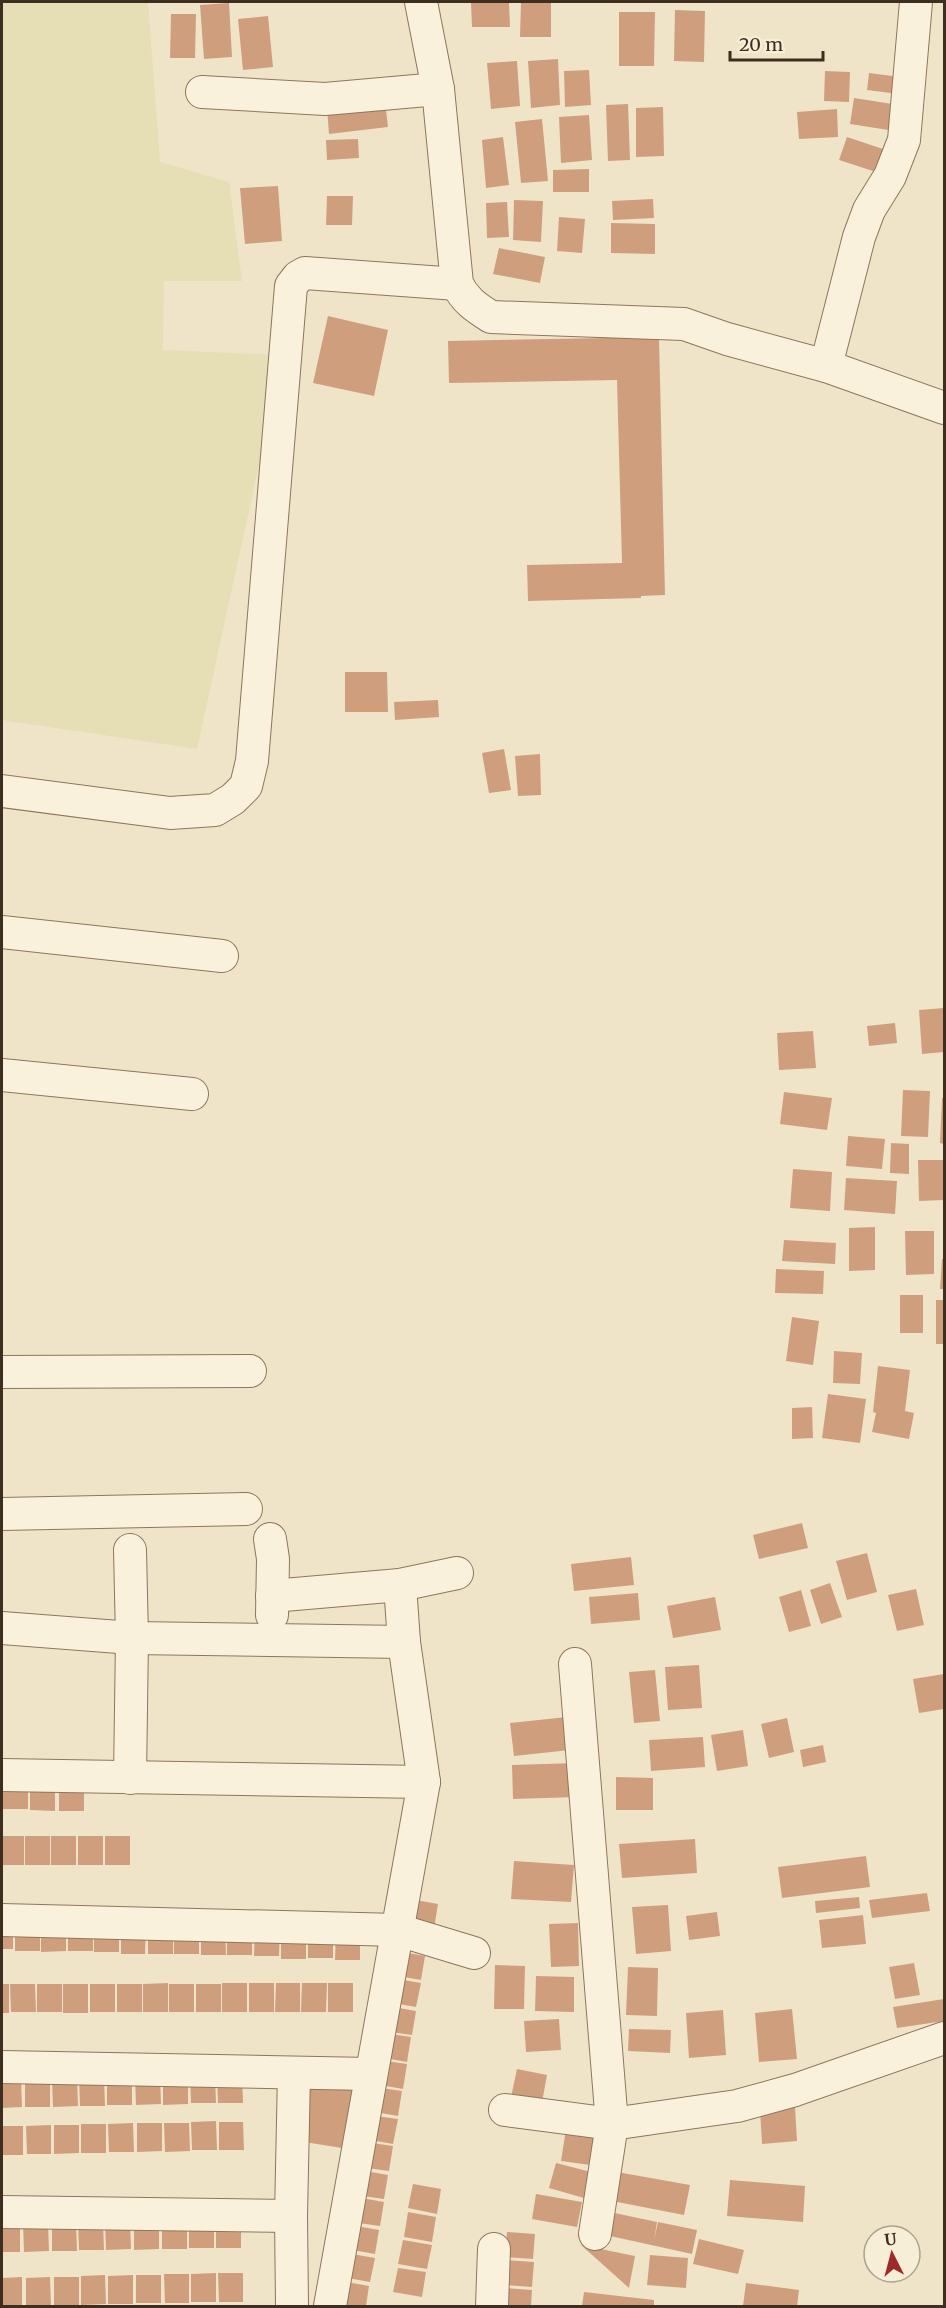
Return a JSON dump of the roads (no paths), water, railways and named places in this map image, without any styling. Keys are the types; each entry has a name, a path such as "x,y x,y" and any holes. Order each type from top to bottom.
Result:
{"street":[{"path":"421,2 438,89 457,284 468,302 490,316 684,324 727,339 826,366 945,408"},
{"path":"826,366 868,210 890,176 904,140 916,2"},
{"path":"202,92 325,99 438,89"},
{"path":"2,795 170,813 215,810 233,799 246,786 252,761 291,286 298,276 305,273 457,284"},
{"path":"2,932 222,956"},
{"path":"2,1076 192,1094"},
{"path":"2,1372 250,1371"},
{"path":"2,1514 246,1509"},
{"path":"270,1539 273,1559 273,1640"},
{"path":"130,1550 132,1638 130,1779"},
{"path":"272,1596 400,1585 457,1573"},
{"path":"330,2307 424,1782 404,1641 400,1585"},
{"path":"2,1628 132,1638 404,1641"},
{"path":"575,1664 612,2124 595,2234"},
{"path":"2,1775 130,1779 424,1782"},
{"path":"2,1920 398,1930 474,1953"},
{"path":"505,2110 612,2124 737,2106 795,2090 945,2038"},
{"path":"2,2067 370,2074"},
{"path":"292,2307 294,2073"},
{"path":"2,2212 291,2217"},
{"path":"492,2307 494,2249"}]}
